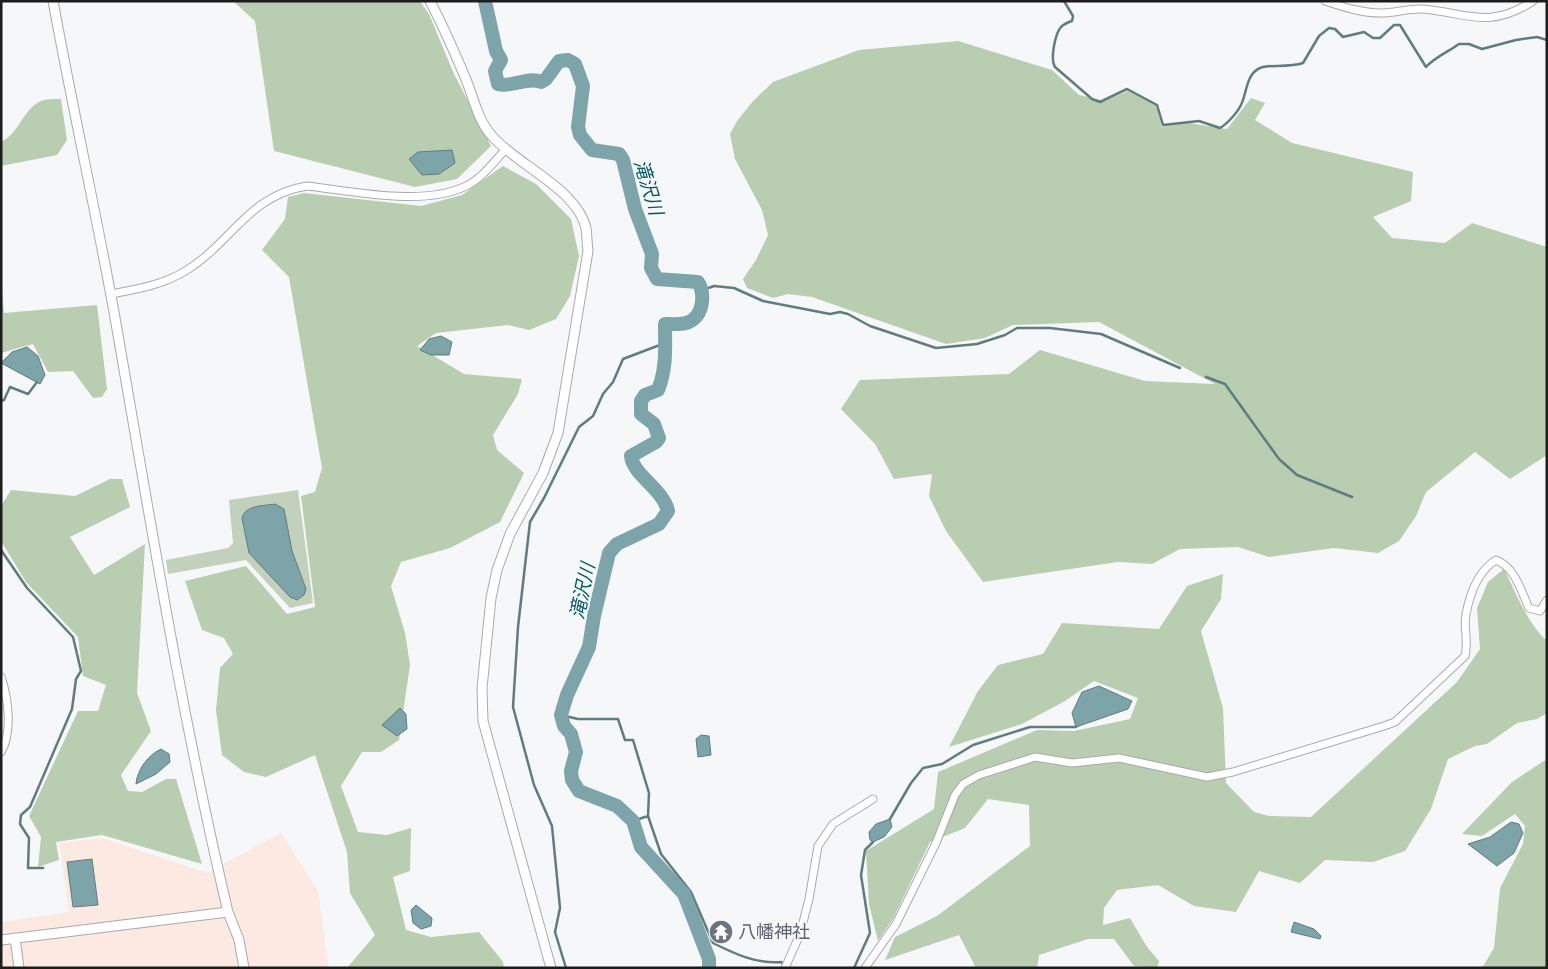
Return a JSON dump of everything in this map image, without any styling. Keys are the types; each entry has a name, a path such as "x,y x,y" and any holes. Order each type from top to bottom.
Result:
{"street":[{"path":"53,1 75,126 110,294 178,678 228,912 239,940 244,968"},
{"path":"430,1 449,38 479,114 490,134 505,150 562,192 578,209 586,227 588,250 558,433 543,473 510,534 497,570 491,598 482,688 483,721 552,968"},
{"path":"1325,1 1349,9 1380,13 1422,9 1465,17 1489,19 1509,14 1533,1"},
{"path":"110,294 153,286 173,279 204,258 272,196 292,188 307,186 415,197 441,195 466,186 484,173 505,150"},
{"path":"866,968 896,924 936,843 956,795 963,784 979,774 1035,758 1072,763 1119,758 1207,777 1233,772 1384,726 1395,722 1465,656 1468,644 1466,615 1477,580 1486,566 1496,560 1505,564 1514,576 1529,608 1540,611 1547,600"},
{"path":"1,677 6,689 8,734 1,752"},
{"path":"786,968 800,934 818,846 833,824 873,798"},
{"path":"1,940 228,912"},
{"path":"15,938 19,968"}],"shaded area":[{"path":"281,833 318,891 329,968 1,968 1,922 69,912 59,843 102,838 207,873"}],"green space":[{"path":"233,1 420,1 429,14 454,74 491,146 457,179 415,187 274,151 255,21"},
{"path":"958,41 1052,70 1079,95 1105,101 1128,91 1156,105 1162,127 1183,122 1227,129 1251,98 1265,103 1255,120 1292,143 1413,172 1411,201 1373,217 1392,238 1445,243 1472,223 1547,247 1547,455 1510,479 1475,452 1426,492 1416,516 1399,541 1378,553 1334,548 1269,557 1238,547 1180,549 1152,564 1118,562 983,582 946,531 929,496 932,474 894,479 875,444 841,409 860,380 1009,374 1040,350 1145,381 1215,384 1099,322 1013,325 985,338 946,344 812,297 788,294 773,298 747,288 743,279 756,260 768,235 762,210 735,159 730,134 737,121 753,101 773,82 859,50"},
{"path":"61,99 67,140 57,155 1,166 1,142 12,133 29,110 41,101"},
{"path":"503,166 536,184 571,219 579,256 570,296 556,319 529,330 508,325 436,333 417,346 464,374 522,379 518,394 493,435 497,450 524,473 500,522 450,548 401,562 391,586 405,633 410,665 399,740 381,752 362,752 341,786 358,832 387,835 411,828 410,871 393,877 406,930 431,937 479,932 503,962 504,968 347,968 375,935 350,893 347,852 315,755 266,777 244,772 222,755 216,710 220,668 233,654 224,638 202,630 185,581 246,566 287,614 315,607 301,496 315,492 322,468 289,277 262,250 285,219 288,197 304,193 421,206 462,195"},
{"path":"1,282 4,313 97,305 107,389 102,397 93,398 73,371 48,372 33,344 1,353"},
{"path":"110,479 122,479 130,507 70,537 94,575 145,544 137,693 151,731 121,775 128,791 142,792 166,779 176,779 202,864 102,835 56,842 59,860 38,867 41,837 29,816 78,711 98,711 106,685 83,676 78,637 26,582 1,541 1,506 11,490 75,496"},
{"path":"298,490 313,603 290,608 246,560 168,574 166,560 228,548 233,543 229,500"},
{"path":"1504,569 1528,617 1547,641 1547,713 1537,719 1517,723 1487,744 1475,746 1448,759 1431,809 1405,851 1373,862 1325,860 1300,883 1259,871 1236,912 1194,906 1158,885 1117,890 1104,908 1103,925 1130,918 1147,947 1159,961 1157,968 1134,966 1114,939 1088,939 1039,955 1037,968 976,968 959,935 885,960 895,937 937,916 1030,846 1029,805 988,799 965,828 930,842 893,919 878,941 869,904 866,851 934,809 938,772 1037,730 1074,731 1130,719 1138,698 1094,681 1065,701 1022,724 949,747 978,691 998,665 1043,654 1062,623 1159,629 1187,586 1223,574 1221,599 1201,631 1223,708 1226,783 1254,812 1269,816 1311,817 1457,682 1480,649 1477,608 1488,582"},
{"path":"1547,759 1547,968 1482,968 1494,948 1500,888 1523,844 1525,826 1515,814 1482,836 1462,834 1512,782"}],"water":[{"path":"452,150 455,163 439,174 422,175 409,159 418,152"},
{"path":"441,336 452,342 449,355 431,355 420,350 429,339"},
{"path":"27,347 38,356 45,375 40,384 1,363 12,352"},
{"path":"275,504 284,509 292,551 306,589 304,595 297,600 290,597 249,553 242,518 244,514 251,508"},
{"path":"1099,686 1132,701 1128,709 1076,727 1072,713 1082,692"},
{"path":"400,708 406,714 407,729 397,736 382,725"},
{"path":"701,735 709,736 711,755 698,757 696,739"},
{"path":"161,749 169,754 170,762 156,774 136,784 138,773 144,764"},
{"path":"890,819 892,827 884,837 873,842 870,840 869,832 876,824"},
{"path":"1511,822 1519,824 1523,833 1514,853 1497,866 1468,844 1490,837"},
{"path":"92,859 98,905 73,907 67,862"},
{"path":"416,905 432,918 431,926 421,929 413,923 411,910"},
{"path":"1294,922 1314,929 1321,936 1320,939 1291,932"}],"waterway":[{"name":"滝沢川","path":"485,1 496,51 501,60 495,71 498,84 509,85 531,80 541,82 546,79 559,61 568,60 575,64 583,86 578,127 580,135 592,150 619,154 623,160 635,209 652,254 651,268 657,279 698,282 702,292 702,304 694,319 684,324 665,324 665,357 661,382 658,390 645,395 641,401 641,414 654,424 659,438 656,442 631,456 637,470 660,496 668,511 659,524 617,544 609,553 594,616 589,647 567,695 561,715 564,726 571,734 576,752 571,771 572,780 579,791 617,806 633,821 641,847 684,894 709,959 709,968"},
{"path":"1064,1 1073,16 1072,21 1061,27 1057,35 1053,53 1055,67 1092,99 1100,102 1127,89 1157,105 1163,125 1199,121 1220,128 1229,121 1239,108 1249,79 1255,71 1264,67 1303,63 1319,36 1329,28 1335,29 1343,37 1364,32 1373,38 1380,38 1394,25 1400,25 1426,67 1437,57 1459,44 1469,44 1482,49 1516,40 1537,37 1547,40"},
{"path":"703,290 714,286 734,288 763,301 830,314 840,312 848,314 870,326 936,348 977,344 1005,335 1017,328 1050,328 1101,334 1180,368"},
{"path":"566,968 555,932 560,908 552,826 534,785 513,707 518,627 530,522 579,427 593,416 603,394 613,382 623,359 665,343"},
{"path":"1206,377 1225,384 1279,459 1297,475 1352,497"},
{"path":"1,401 4,400 10,387 28,394 37,382"},
{"path":"1,550 27,588 73,637 81,671 76,679 72,709 30,807 21,815 20,824 29,838 28,868 43,868"},
{"path":"561,715 578,719 618,719 625,740 633,740 649,793 648,816 661,854 691,892 713,943 754,960 781,962 789,968"},
{"path":"890,819 911,783 923,768 942,764 973,745 1030,727 1076,727"},
{"path":"633,821 648,816"},
{"path":"854,968 870,933 861,875 865,850 873,842"}],"place":[{"name":"八幡神社","path":"721,932"}]}
